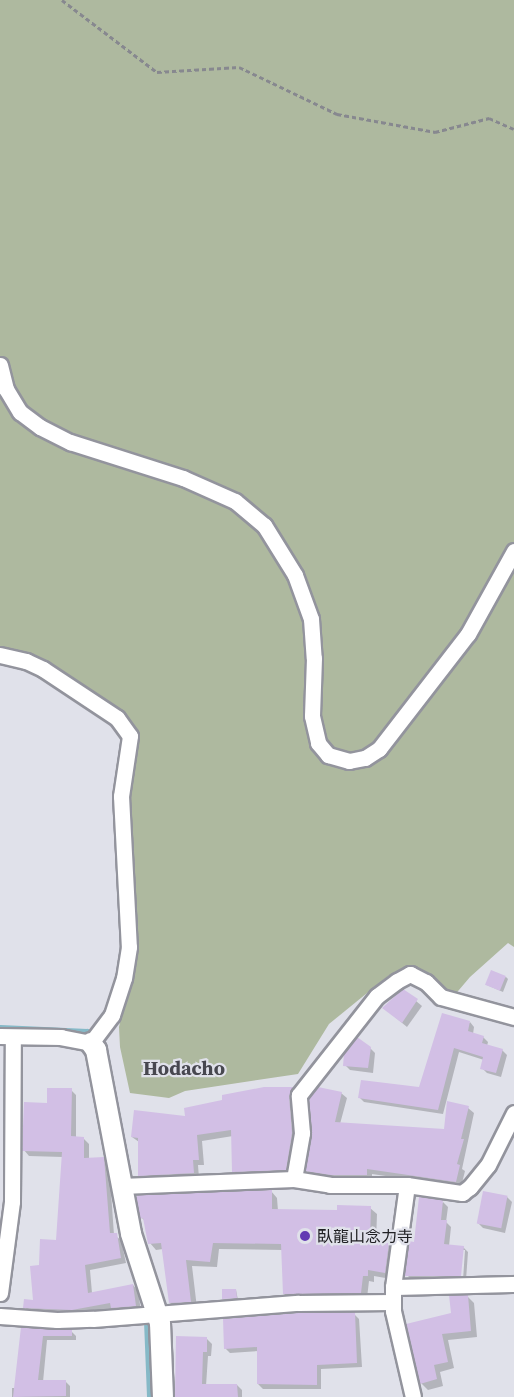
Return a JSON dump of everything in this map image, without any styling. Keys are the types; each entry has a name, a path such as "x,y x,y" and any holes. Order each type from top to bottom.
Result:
{"street":[{"path":"0,365 6,389 20,412 40,428 70,442 193,482 235,501 264,525 295,575 311,620 314,658 312,716 318,743 328,755 349,761 365,758 379,749 468,634 514,551"},
{"path":"0,655 26,661 43,669 117,718 130,736 121,796 129,947 124,978 112,1016 94,1039 129,1186 131,1234 157,1316 163,1397"},
{"path":"294,1179 302,1133 299,1095 377,996 397,981 410,974 426,982 441,997 514,1017"},
{"path":"0,1293 12,1202 6,1036 94,1039"},
{"path":"129,1186 294,1179 330,1185 406,1185 462,1193 488,1165 514,1113"},
{"path":"406,1185 393,1295 413,1397"},
{"path":"0,1316 57,1320 157,1316 514,1284"}],"path":[{"path":"62,0 157,72 239,67 337,114 435,132 489,118 514,129"}],"green space":[{"path":"0,0 514,0 514,947 508,943 470,977 453,997 412,965 388,976 329,1024 298,1074 185,1091 169,1098 130,1093 120,1047 119,1027 137,949 128,796 138,737 127,721 109,705 46,662 25,652 0,647"}],"building":[{"path":"491,970 506,976 500,991 485,985"},
{"path":"403,989 418,999 402,1023 382,1008"},
{"path":"442,1013 470,1021 468,1031 484,1036 482,1043 503,1049 496,1073 480,1069 483,1057 454,1048 438,1110 358,1098 361,1080 419,1087"},
{"path":"357,1037 371,1047 368,1068 343,1066 344,1053"},
{"path":"264,1087 293,1087 289,1096 292,1133 286,1170 232,1172 231,1130 197,1135 199,1160 193,1160 194,1173 138,1176 138,1138 131,1137 134,1110 185,1116 184,1108 222,1100 222,1095"},
{"path":"318,1087 342,1092 335,1122 444,1129 447,1101 469,1106 461,1139 464,1139 457,1164 460,1165 456,1182 367,1169 367,1175 331,1175 305,1171 312,1134 309,1098"},
{"path":"47,1088 72,1088 71,1136 84,1137 84,1158 104,1157 110,1233 117,1233 121,1258 85,1265 88,1293 133,1284 136,1306 111,1308 110,1303 72,1310 23,1308 24,1299 33,1300 30,1266 39,1265 40,1239 56,1240 62,1152 22,1151 24,1102 47,1103"},
{"path":"272,1190 272,1209 337,1210 337,1205 371,1206 370,1240 389,1243 385,1273 368,1270 368,1276 363,1276 361,1293 283,1294 281,1244 213,1243 210,1262 186,1260 191,1302 169,1303 161,1243 148,1244 143,1218 140,1219 136,1198 138,1195"},
{"path":"483,1191 508,1196 501,1228 477,1223"},
{"path":"419,1197 443,1200 441,1220 447,1220 444,1244 464,1246 461,1276 404,1276 409,1241 414,1242"},
{"path":"222,1289 236,1289 237,1298 222,1299"},
{"path":"449,1295 468,1295 471,1331 442,1334 448,1362 434,1365 437,1379 420,1384 406,1324 451,1313"},
{"path":"355,1312 357,1363 317,1365 317,1385 257,1384 257,1347 224,1349 223,1319 298,1313"},
{"path":"21,1327 72,1329 72,1336 43,1336 38,1380 66,1380 66,1396 13,1397"},
{"path":"176,1336 207,1337 207,1352 203,1352 202,1384 237,1384 238,1397 175,1397"}],"waterway":[{"path":"0,1027 87,1031 95,1038"},
{"path":"146,1321 149,1397"}],"place":[{"name":"臥龍山念力寺","path":"305,1236"}],"district":[{"name":"Hodacho","path":"184,1068"}]}
